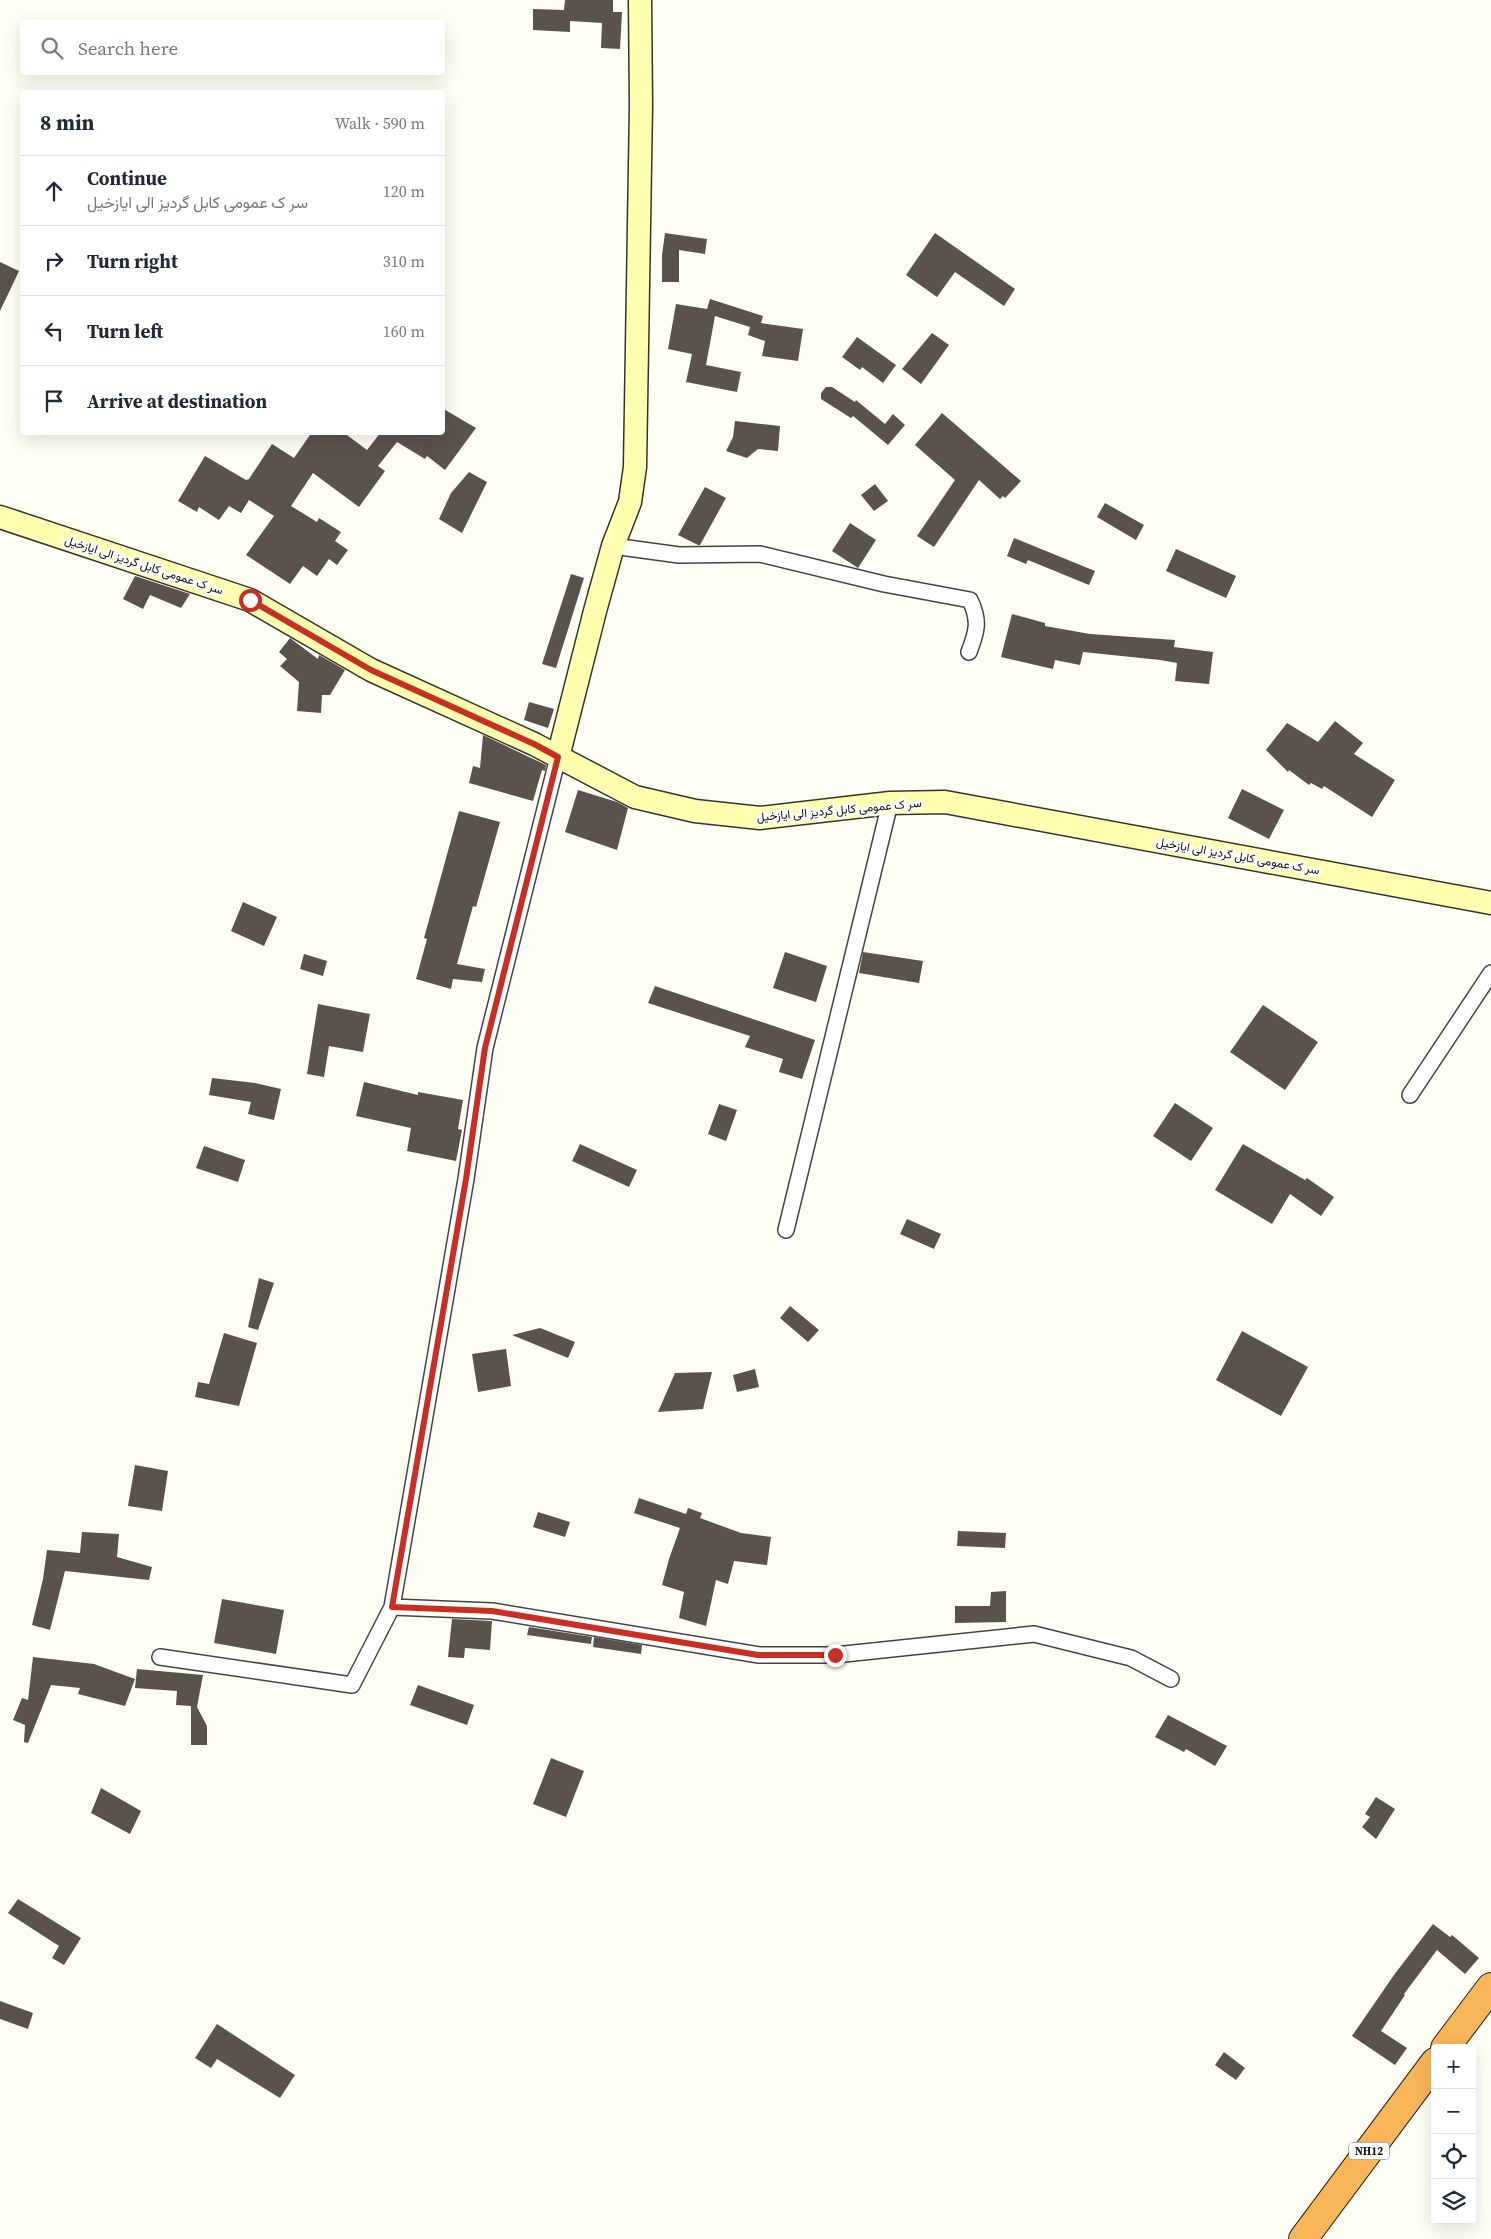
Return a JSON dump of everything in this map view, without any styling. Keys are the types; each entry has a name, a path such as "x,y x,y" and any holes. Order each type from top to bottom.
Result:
{"highway":[{"path":"1449,2044 1491,1986"},
{"name":"NH12","path":"1303,2239 1431,2067"}],"main road":[{"path":"558,757 595,611 614,546 630,502 635,467 641,105 640,0"},
{"name":"سر ک عمومی کابل گردیز الی ایازخیل","path":"0,517 250,600 371,670 534,744 635,797 695,811 760,818 890,803 944,802 1491,903"}],"street":[{"path":"614,546 679,555 760,554 884,584 970,600 976,613 977,631 969,652"},
{"path":"160,1657 352,1684 392,1607 466,1179 485,1048 558,757"},
{"path":"786,1230 890,803"},
{"path":"1410,1095 1491,973"},
{"path":"392,1607 492,1611 758,1655 835,1655 1034,1634 1130,1658 1171,1678"}],"building":[{"path":"565,0 613,0 613,12 622,12 620,49 601,48 602,23 570,21 570,32 533,30 533,9 564,10"},
{"path":"665,233 707,239 705,254 679,250 679,282 662,282 662,255"},
{"path":"935,233 1015,289 1004,306 955,272 937,297 906,275"},
{"path":"0,262 19,271 0,311"},
{"path":"710,299 763,316 761,323 803,329 798,361 762,356 765,341 748,335 750,327 715,316 706,365 741,372 737,392 686,382 692,354 668,349 676,304 707,309"},
{"path":"932,333 949,345 921,384 902,369"},
{"path":"857,337 896,365 883,383 862,367 860,370 842,357"},
{"path":"826,387 832,387 855,402 856,400 885,424 893,414 905,425 888,445 853,416 851,418 821,399 821,393"},
{"path":"445,410 476,428 445,470 427,456 425,459 397,442 378,466 385,471 359,507 313,473 291,506 317,522 319,518 341,532 335,541 348,550 337,565 329,559 317,576 303,566 290,584 246,555 274,516 249,500 241,513 229,506 219,520 199,507 197,512 178,501 205,456 246,480 249,479 272,444 294,458 310,435 347,435 367,450 379,435 445,435"},
{"path":"942,413 1021,481 1005,498 1003,496 1000,499 979,480 934,547 917,536 955,480 915,445"},
{"path":"735,421 780,426 778,451 758,449 747,458 726,451 733,437"},
{"path":"469,472 487,482 462,533 439,519 451,493"},
{"path":"875,484 888,501 874,511 861,495"},
{"path":"705,487 726,498 700,545 698,545 678,535"},
{"path":"1105,503 1144,525 1136,540 1097,517"},
{"path":"850,523 876,540 858,568 832,551"},
{"path":"1014,538 1095,571 1089,585 1028,560 1026,564 1007,556"},
{"path":"1176,549 1236,576 1226,598 1166,571"},
{"path":"571,574 584,578 556,668 542,664"},
{"path":"135,576 190,594 181,608 150,595 143,609 123,599"},
{"path":"1012,614 1045,623 1045,626 1090,634 1175,640 1174,647 1213,652 1209,684 1175,681 1177,663 1160,660 1083,652 1080,665 1055,660 1053,669 1001,657"},
{"path":"290,638 318,659 319,655 345,670 330,695 322,695 321,713 297,711 299,682 280,666 287,659 279,652"},
{"path":"529,702 554,709 548,728 524,720"},
{"path":"1335,721 1363,743 1354,754 1395,780 1372,817 1324,786 1322,789 1311,783 1309,785 1289,770 1288,772 1266,750 1287,723 1318,742"},
{"path":"483,735 546,765 545,771 542,770 533,801 469,783 473,766 480,768"},
{"path":"1242,789 1284,810 1269,839 1228,818"},
{"path":"578,790 617,802 628,808 617,850 565,832"},
{"path":"459,811 500,822 476,907 473,906 457,964 485,969 482,982 453,979 451,989 416,979 427,939 424,938"},
{"path":"243,902 277,917 264,946 231,931"},
{"path":"785,952 827,966 816,1002 773,988"},
{"path":"863,952 923,961 919,983 859,973"},
{"path":"304,954 327,961 323,976 300,969"},
{"path":"655,986 815,1040 802,1079 779,1072 783,1059 745,1047 750,1036 648,1003"},
{"path":"318,1004 370,1014 363,1052 329,1046 324,1077 307,1074"},
{"path":"1263,1005 1318,1042 1285,1090 1230,1052"},
{"path":"212,1078 255,1083 281,1089 274,1120 248,1114 251,1102 209,1095"},
{"path":"364,1082 418,1095 418,1092 463,1100 458,1129 462,1130 456,1161 407,1151 411,1128 356,1116"},
{"path":"1175,1103 1213,1128 1191,1161 1153,1136"},
{"path":"719,1104 737,1110 726,1141 708,1134"},
{"path":"580,1144 637,1170 629,1187 572,1161"},
{"path":"1243,1144 1305,1180 1307,1178 1334,1197 1321,1216 1290,1194 1272,1224 1215,1190"},
{"path":"204,1146 245,1160 238,1182 196,1168"},
{"path":"907,1219 941,1234 934,1249 900,1234"},
{"path":"259,1278 274,1283 258,1330 248,1327"},
{"path":"790,1306 819,1330 808,1342 780,1318"},
{"path":"540,1328 575,1342 568,1358 512,1335"},
{"path":"1242,1331 1308,1367 1281,1416 1216,1380"},
{"path":"224,1333 257,1343 239,1406 195,1397 198,1382 209,1384"},
{"path":"506,1349 511,1386 478,1392 472,1354"},
{"path":"755,1369 759,1387 737,1392 733,1375"},
{"path":"712,1372 703,1409 658,1412 675,1373"},
{"path":"135,1465 168,1471 162,1511 128,1506"},
{"path":"639,1498 686,1514 688,1508 702,1513 700,1518 741,1533 771,1537 767,1565 734,1561 728,1584 716,1580 706,1626 679,1618 684,1592 662,1585 680,1528 634,1513"},
{"path":"538,1512 570,1522 565,1537 533,1527"},
{"path":"958,1531 1006,1533 1005,1548 957,1546"},
{"path":"82,1532 119,1534 117,1557 152,1567 149,1580 65,1571 50,1630 32,1625 43,1579 47,1550 80,1553"},
{"path":"1006,1591 1006,1622 955,1623 955,1606 990,1606 991,1592"},
{"path":"222,1599 284,1610 276,1654 214,1643"},
{"path":"452,1619 492,1621 490,1650 465,1648 464,1658 448,1657"},
{"path":"529,1627 592,1637 591,1644 527,1635"},
{"path":"594,1637 642,1645 641,1654 593,1647"},
{"path":"33,1657 94,1664 135,1679 125,1706 78,1694 80,1688 51,1685 28,1743 24,1742 25,1725 13,1720 22,1698 28,1700"},
{"path":"137,1669 203,1675 197,1707 207,1726 207,1745 191,1745 191,1706 176,1705 177,1691 135,1688"},
{"path":"418,1685 474,1705 467,1725 410,1705"},
{"path":"1168,1715 1227,1746 1215,1766 1186,1749 1184,1752 1155,1737"},
{"path":"551,1758 584,1771 566,1817 533,1804"},
{"path":"101,1788 141,1811 130,1834 91,1813"},
{"path":"1376,1797 1395,1809 1376,1839 1362,1827 1370,1817 1365,1814"},
{"path":"18,1899 81,1938 64,1965 52,1958 59,1946 8,1913"},
{"path":"1433,1924 1450,1937 1452,1935 1479,1958 1465,1974 1437,1950 1404,1994 1381,2031 1407,2048 1395,2065 1352,2036 1394,1975"},
{"path":"0,2001 33,2013 28,2029 0,2019"},
{"path":"217,2024 295,2075 280,2098 217,2059 211,2068 195,2058"},
{"path":"1224,2052 1245,2068 1236,2080 1215,2065"}],"route":[{"path":"250,600 371,670 534,744 558,757 485,1048 466,1179 392,1607 492,1611 758,1655 835,1655"}]}
